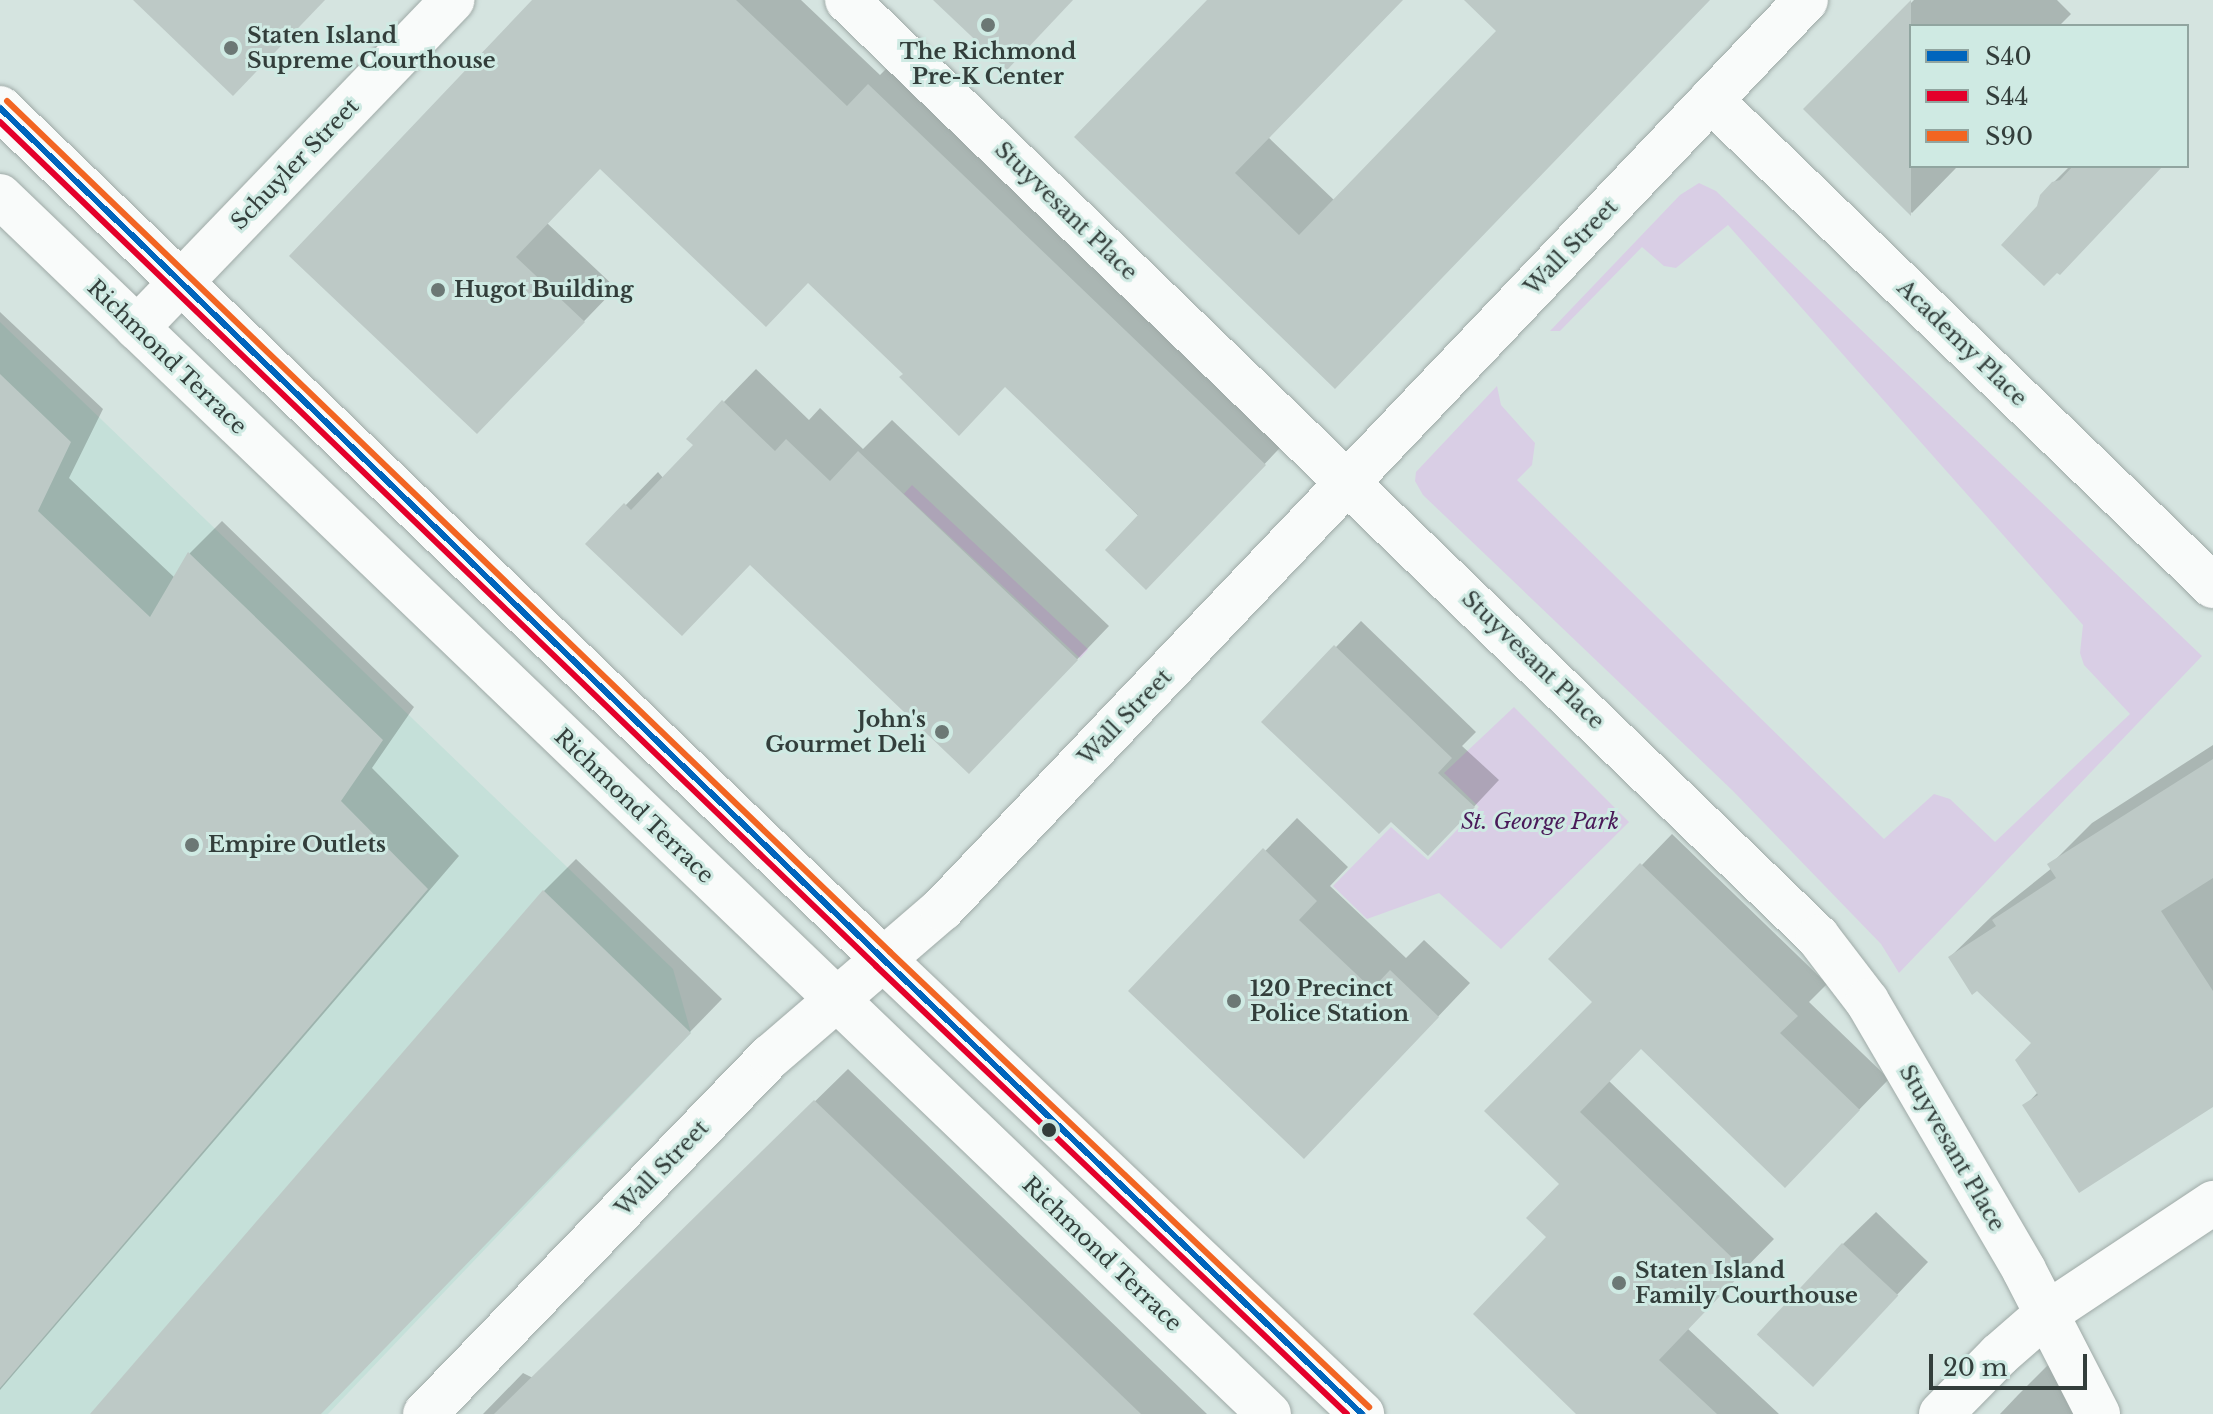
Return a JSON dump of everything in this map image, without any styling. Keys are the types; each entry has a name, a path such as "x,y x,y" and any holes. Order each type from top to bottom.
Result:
{"street":[{"name":"Schuyler Street","path":"137,328 453,0"},
{"name":"Stuyvesant Place","path":"847,0 1798,915 1834,957 1875,1015 2046,1314 2098,1414"},
{"name":"Wall Street","path":"425,1414 771,1056 942,909 1806,0"},
{"name":"Academy Place","path":"1711,100 2213,586"},
{"path":"0,108 883,959 1362,1414"},
{"name":"Richmond Terrace","path":"0,196 1269,1414"},
{"path":"1941,1414 1999,1355 2046,1314 2213,1203"}],"shaded area":[{"path":"0,322 673,969 691,1033 328,1414 0,1414"}],"green space":[{"path":"1699,183 1716,191 2202,656 1899,973 1881,944 1732,790 1423,495 1415,481 1416,472 1497,386 1501,405 1535,443 1532,465 1517,480 1884,839 1934,794 1950,799 1995,842 2130,714 2084,665 2080,653 2083,625 1728,225 1676,268 1664,266 1642,247 1560,331 1550,331 1680,195"},
{"path":"912,485 1088,649 1080,658 904,494"},
{"name":"St. George Park","path":"1514,707 1629,822 1501,949 1439,893 1367,919 1333,886 1391,827 1428,860 1479,807 1444,773"}],"building":[{"name":"Staten Island Supreme Courthouse","path":"133,0 325,0 233,96"},
{"path":"532,0 736,0 847,106 868,84 1266,465 1146,590 1105,550 1138,515 1005,387 959,436 899,377 903,374 808,283 766,327 600,169 516,257 585,322 477,434 289,256"},
{"path":"933,0 1073,0 1007,70"},
{"path":"1207,0 1403,0 1235,173 1299,235 1496,31 1464,0 1710,0 1335,389 1074,137"},
{"path":"1911,0 1911,216 1803,109"},
{"path":"2071,168 2161,168 2060,275 2057,273 2044,286 2001,245 2037,206 2040,195 2052,182 2060,180"},
{"name":"Empire Outlets","path":"0,374 71,442 38,511 150,617 188,552 383,740 341,801 428,889 0,1388"},
{"path":"722,400 775,451 786,439 830,481 858,451 1078,660 969,774 750,565 682,636 585,544 624,503 631,510 693,445 686,439"},
{"path":"1334,645 1452,758 1438,773 1475,807 1428,856 1391,822 1379,834 1261,722"},
{"path":"2213,759 2213,878 2161,911 2213,991 2213,1107 2079,1193 2022,1105 2038,1095 2015,1060 2031,1043 1977,991 1972,995 1948,957 1996,926 1992,920 2056,878 2047,864"},
{"name":"120 Precinct Police Station","path":"1263,848 1317,901 1299,920 1372,989 1390,970 1439,1017 1304,1159 1128,991"},
{"path":"1640,863 1798,1016 1780,1033 1860,1110 1785,1188 1641,1049 1580,1112 1745,1270 1659,1360 1717,1414 1576,1414 1473,1314 1546,1237 1526,1218 1559,1184 1484,1111 1592,1002 1548,959"},
{"path":"543,890 691,1033 321,1414 90,1414"},
{"path":"814,1100 1141,1414 494,1414"},
{"path":"1842,1243 1898,1296 1813,1387 1757,1334"}],"transit line":[{"name":"S90","path":"7,101 890,952 1369,1407"},
{"name":"S40","path":"0,108 883,959 1362,1414"},
{"name":"S44","path":"0,122 876,966 1347,1414"}],"place":[{"name":"The Richmond Pre-K Center","path":"988,25"},
{"name":"Staten Island Supreme Courthouse","path":"231,48"},
{"name":"Hugot Building","path":"438,290"},
{"name":"John's Gourmet Deli","path":"942,732"},
{"name":"Empire Outlets","path":"192,845"},
{"name":"120 Precinct Police Station","path":"1234,1001"},
{"name":"Staten Island Family Courthouse","path":"1619,1283"}]}
